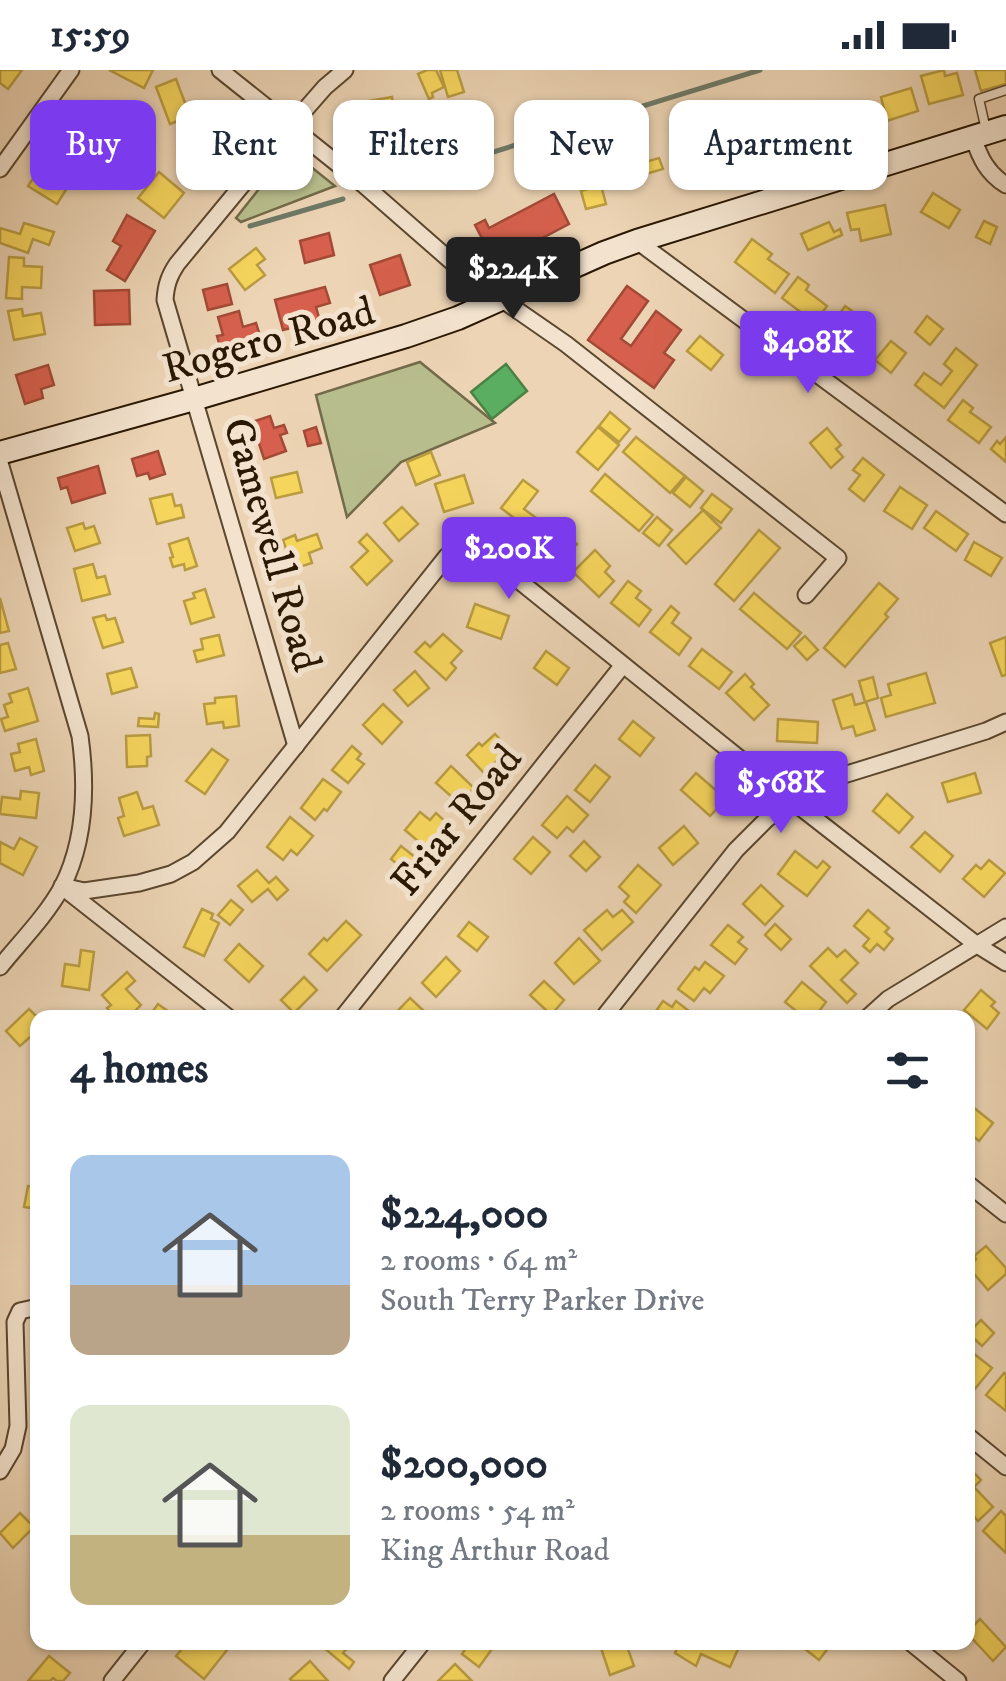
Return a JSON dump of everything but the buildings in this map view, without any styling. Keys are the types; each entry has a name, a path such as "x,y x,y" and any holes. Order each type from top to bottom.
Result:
{"main road":[{"name":"Rogero Road","path":"0,452 406,336 458,318 637,241 989,132"}],"street":[{"path":"0,170 71,70"},
{"path":"220,70 257,100"},
{"name":"Gamewell Road","path":"313,101 345,70"},
{"path":"989,132 980,160 1006,185"},
{"path":"313,145 468,276 566,344 838,558 806,595"},
{"name":"Gamewell Road","path":"239,190 168,277 166,300 296,746"},
{"path":"637,241 1006,514"},
{"path":"0,462 80,736 85,799 80,831 62,886 0,966"},
{"path":"62,886 84,892 171,874 211,849 447,556 472,546 791,800 977,945 1006,963"},
{"name":"Friar Road","path":"348,1010 623,665"},
{"path":"609,1010 736,850 791,800 834,778 1006,722"},
{"path":"62,886 219,1010"},
{"path":"875,1010 1006,926"},
{"path":"975,1190 1006,1214"},
{"path":"0,1471 14,1449 18,1426 15,1322 20,1311 30,1309"},
{"path":"975,1442 1006,1466"},
{"path":"112,1681 137,1650"},
{"path":"392,1681 417,1650"},
{"path":"920,1650 958,1681"}],"lane":[{"path":"989,132 979,99 1006,90"}],"green space":[{"path":"313,168 333,184 241,222 236,218 258,190 313,190"},
{"path":"420,362 495,423 401,462 347,517 316,395"}],"waterway":[{"path":"494,152 760,70"},
{"path":"250,226 343,199"}]}
